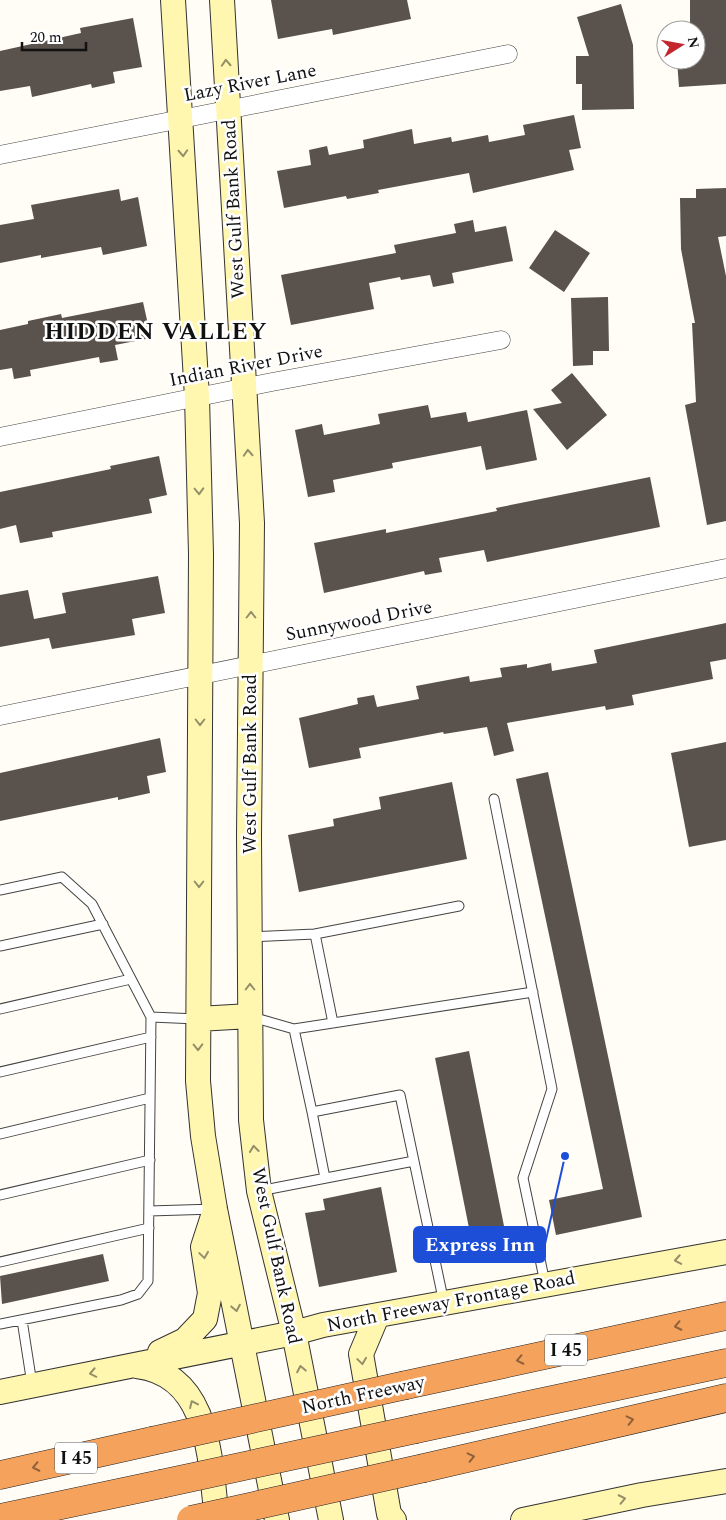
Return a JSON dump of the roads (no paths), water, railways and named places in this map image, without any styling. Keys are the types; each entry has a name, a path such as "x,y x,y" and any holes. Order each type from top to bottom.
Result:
{"highway":[{"name":"North Freeway","path":"0,1474 726,1316"},
{"name":"I 45","path":"0,1518 726,1363"},
{"path":"191,1520 726,1398"}],"main road":[{"path":"174,0 197,397 201,554 198,1081 203,1136 215,1209 244,1344 277,1520"},
{"name":"West Gulf Bank Road","path":"222,0 252,523 251,1120 259,1191 294,1334 331,1520"},
{"path":"198,1020 250,1016"},
{"path":"131,1366 184,1340 205,1319 210,1293 203,1247 215,1209"},
{"name":"North Freeway Frontage Road","path":"0,1392 294,1334 323,1326 726,1252"},
{"path":"377,1316 361,1354 389,1514 394,1520"},
{"path":"131,1366 158,1370 169,1375 188,1393 195,1406 208,1447 217,1520"},
{"path":"523,1520 589,1510 726,1481"}],"street":[{"name":"Lazy River Lane","path":"0,154 508,54"},
{"name":"Indian River Drive","path":"0,437 197,397 501,340"},
{"name":"Sunnywood Drive","path":"0,716 200,673 726,568"}],"lane":[{"path":"494,799 552,1089 522,1178 545,1284"},
{"path":"0,890 62,877 92,904 151,1017 148,1281 138,1294 121,1300 0,1324"},
{"path":"250,937 315,934 459,906"},
{"path":"0,946 102,924"},
{"path":"315,934 333,1023"},
{"path":"0,1009 131,979"},
{"path":"250,1016 294,1029 532,992"},
{"path":"151,1017 198,1020"},
{"path":"294,1029 325,1178"},
{"path":"0,1072 151,1037"},
{"path":"312,1112 400,1095 444,1304"},
{"path":"0,1134 150,1098"},
{"path":"0,1195 150,1160"},
{"path":"259,1191 414,1161"},
{"path":"149,1211 215,1209"},
{"path":"0,1262 149,1228"},
{"path":"22,1320 32,1386"}],"place":[{"name":"Express Inn","path":"565,1156"}],"district":[{"name":"HIDDEN VALLEY","path":"156,332"}]}
